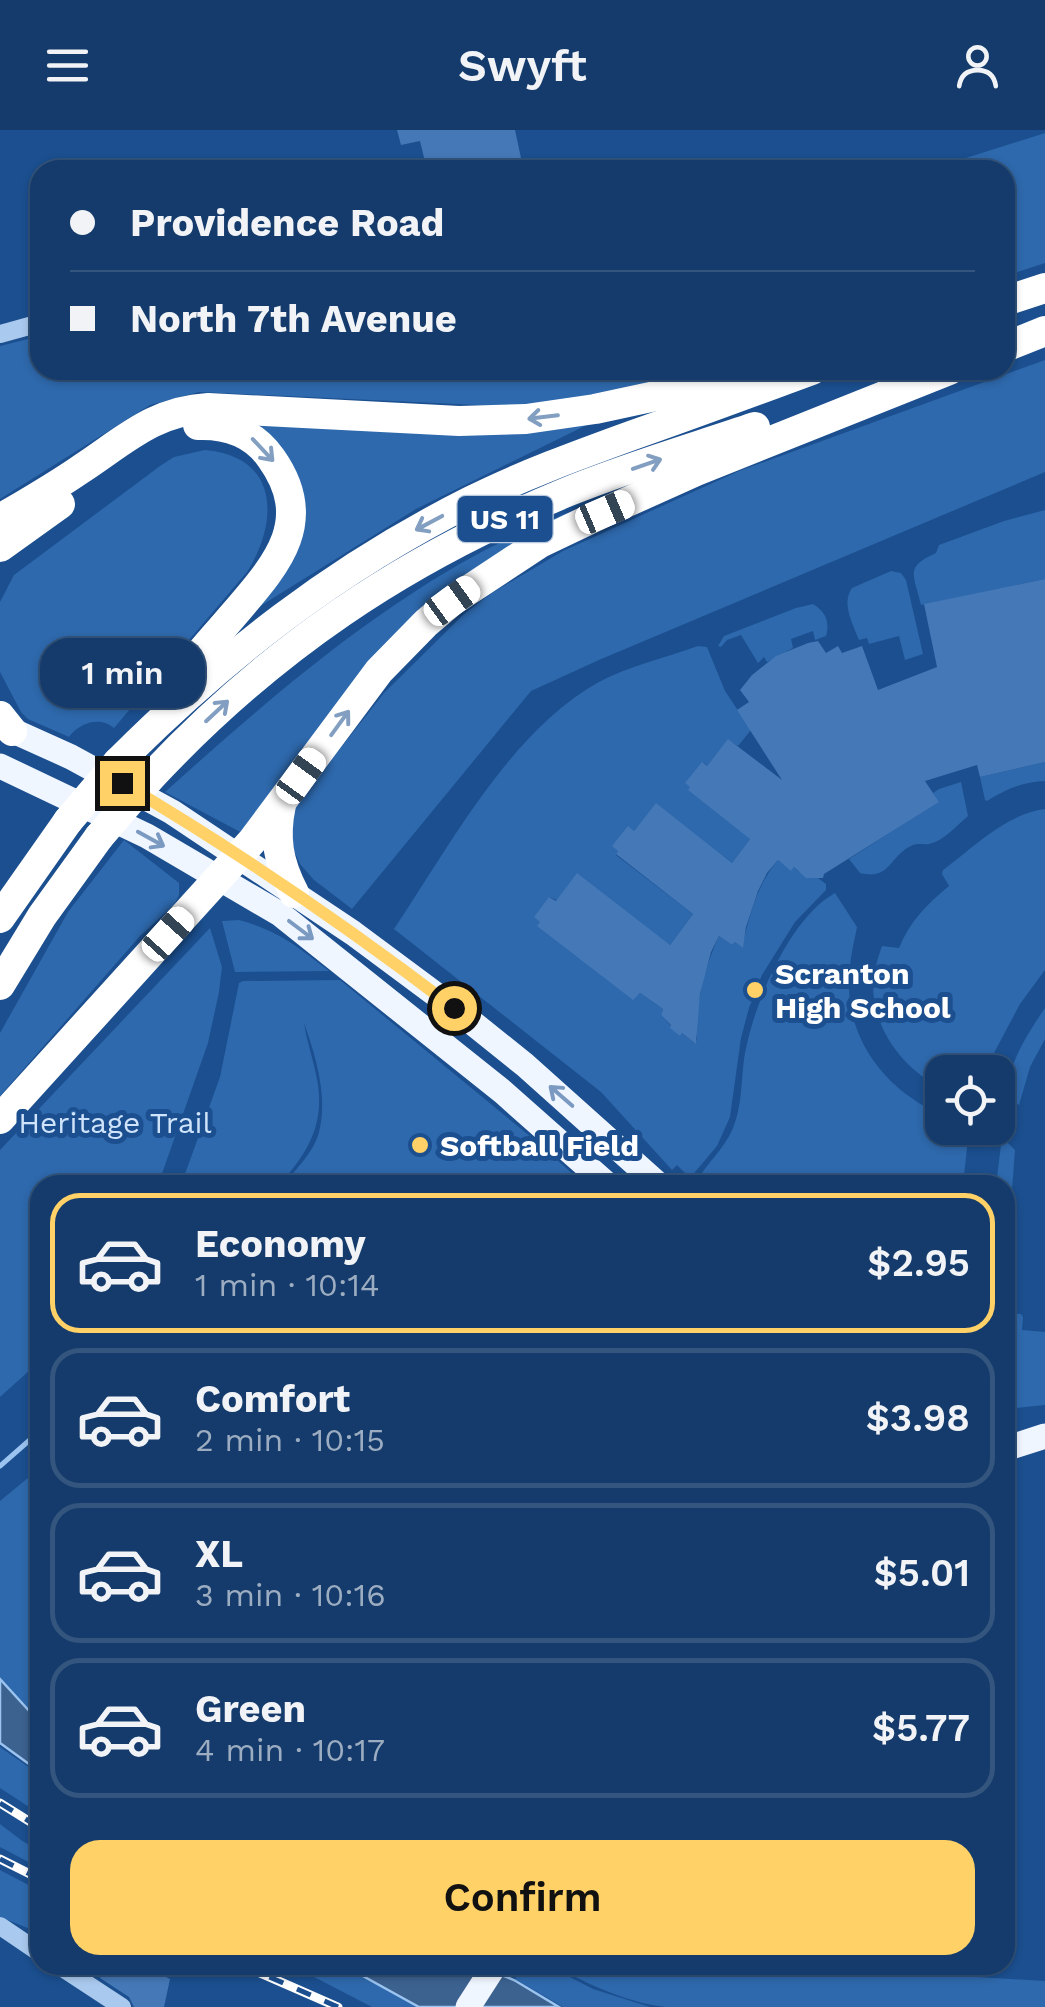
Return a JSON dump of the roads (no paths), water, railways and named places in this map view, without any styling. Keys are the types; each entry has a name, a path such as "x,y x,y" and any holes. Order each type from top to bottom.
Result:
{"highway":[{"path":"1015,298 1045,288"},
{"path":"1015,341 1045,330"},
{"path":"0,519 151,422 179,412 208,408 509,420 595,408 728,380"},
{"name":"US 11","path":"0,918 68,821 118,762 236,653 308,597 390,544 474,500 561,462 785,380"},
{"name":"US 11","path":"0,985 42,916 99,837 148,780 220,706 291,647 366,594 487,527 572,490 895,380"},
{"path":"0,1119 229,867 359,696 402,646 452,601 510,561 572,528 696,472 923,380"},
{"path":"0,547 148,443 182,428 222,426 246,434 266,451 281,474 292,514 281,555 186,669 118,762"},
{"path":"282,802 277,846 284,874 294,892"}],"main road":[{"path":"4,724 122,783 229,867 268,906 503,1092 597,1175"},
{"path":"0,766 106,815 294,892 454,1008 525,1065 648,1175"},
{"path":"1015,1439 1045,1436"},
{"path":"1015,1446 1045,1436"},
{"path":"468,2007 489,1975"}],"street":[{"path":"0,334 30,326"},
{"path":"0,1926 30,1946"},
{"path":"73,1975 122,2007"}],"waterway":[{"path":"0,1466 30,1440"}],"railway":[{"path":"0,1803 30,1822"},
{"path":"0,1859 30,1874"},
{"path":"265,1975 338,2007"}],"place":[{"name":"Scranton High School","path":"755,990"},
{"name":"Softball Field","path":"420,1145"}],"park label":[{"name":"Heritage Trail","path":"115,1122"}]}
